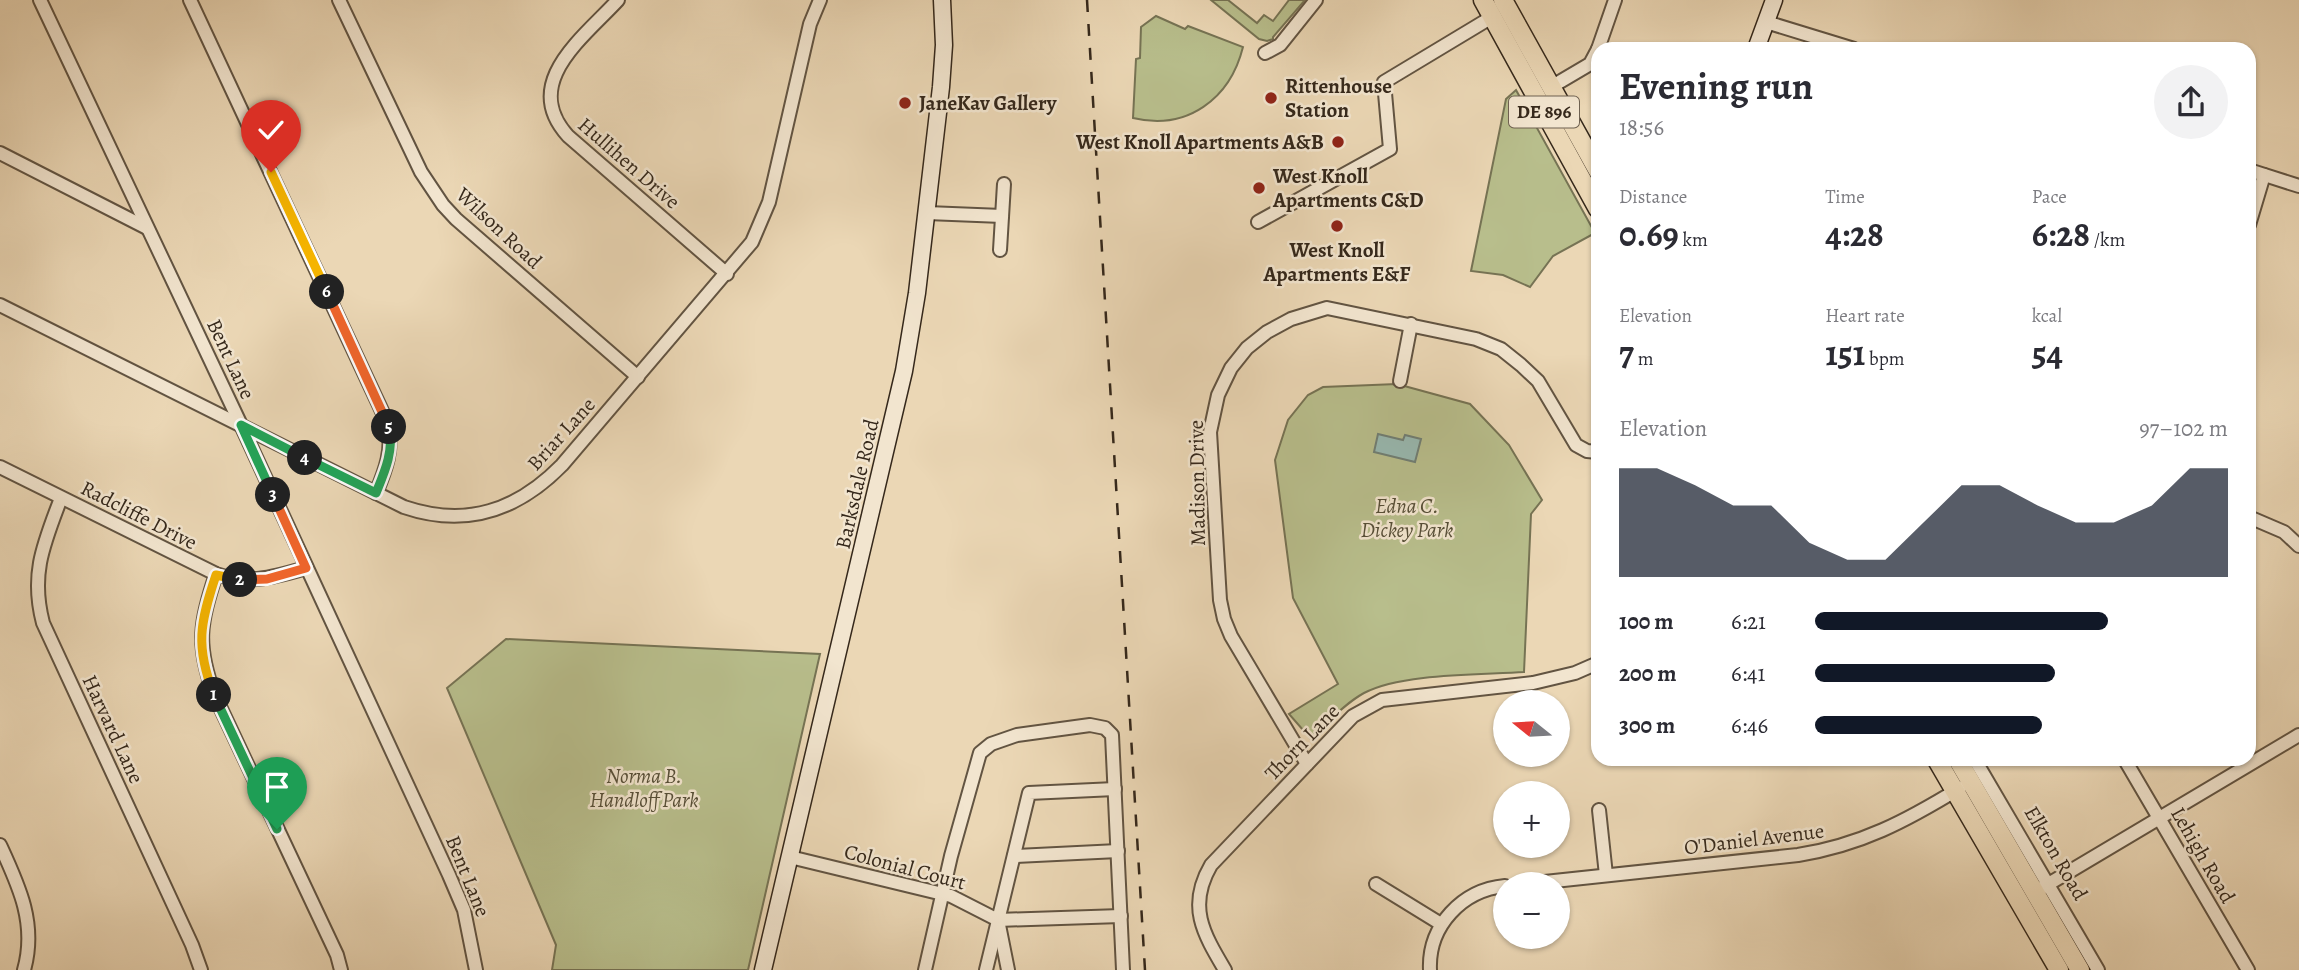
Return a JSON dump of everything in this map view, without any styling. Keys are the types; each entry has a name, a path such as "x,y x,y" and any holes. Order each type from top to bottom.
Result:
{"main road":[{"name":"DE 896","path":"1483,0 1498,5 1517,26 1591,159"},
{"name":"DE 896","path":"1498,5 1591,195"},
{"name":"Elkton Road","path":"1943,766 1964,786 2042,888 2080,970"},
{"name":"Elkton Road","path":"1959,766 1964,786 2014,891 2059,970"},
{"path":"2014,891 2042,888"}],"street":[{"name":"Bent Lane","path":"40,0 241,425 457,894 469,929 476,970"},
{"path":"190,0 388,424 390,454 376,493"},
{"name":"Wilson Road","path":"339,0 421,172 443,205 638,377"},
{"name":"Hullihen Drive","path":"618,0 570,51 554,74 549,98 555,120 568,136 727,274"},
{"name":"Briar Lane","path":"0,304 404,507 438,515 469,515 502,508 545,482 752,243 764,217 810,24 820,0"},
{"name":"Barksdale Road","path":"763,970 895,414 914,315 941,87 945,0"},
{"path":"1265,53 1280,45 1316,0"},
{"path":"1600,42 1615,0"},
{"path":"1759,42 1774,0"},
{"path":"1258,222 1390,149 1384,82 1498,5"},
{"path":"1766,22 1831,42"},
{"path":"1551,87 1569,79 1591,62"},
{"path":"0,153 147,228"},
{"path":"2256,172 2299,186"},
{"path":"2256,202 2264,175"},
{"path":"1000,250 1004,184"},
{"path":"927,213 1002,216"},
{"name":"Madison Drive","path":"1307,764 1249,668 1224,619 1220,600 1210,432 1216,403 1231,368 1247,348 1267,332 1327,308 1476,339 1501,349 1521,365 1538,382 1576,445 1580,449 1591,451"},
{"path":"1400,381 1411,324"},
{"name":"Radcliffe Drive","path":"0,467 216,575 256,581 306,568"},
{"name":"Harvard Lane","path":"61,498 38,564 37,595 43,623 192,945 201,970"},
{"path":"2256,520 2284,532 2299,546"},
{"path":"216,575 205,608 200,635 204,666 214,693 337,955 341,970"},
{"name":"Thorn Lane","path":"1225,970 1204,934 1200,918 1198,905 1205,876 1211,865 1353,716 1382,699 1533,683 1575,673 1591,666"},
{"path":"925,970 942,894 980,753 991,744 1017,735 1090,725 1105,728 1112,735 1124,970"},
{"path":"2256,760 2299,735"},
{"name":"Elkton Road","path":"1978,766 2042,888 2098,970"},
{"name":"Lehigh Road","path":"2129,766 2248,970"},
{"path":"2042,888 2247,766"},
{"name":"O'Daniel Avenue","path":"1570,879 1798,855 1830,849 1892,828 1964,786"},
{"path":"986,970 1029,793 1115,789"},
{"path":"1599,810 1606,875"},
{"path":"0,845 19,886 27,919 28,946 24,970"},
{"path":"1014,856 1118,851"},
{"name":"Colonial Court","path":"790,857 942,894 967,902 998,920"},
{"path":"1376,884 1441,924"},
{"path":"1430,970 1430,954 1441,924 1449,913 1469,897 1493,888"},
{"path":"998,920 1121,916"},
{"path":"998,920 1008,970"}],"green space":[{"path":"1211,0 1228,0 1257,23 1264,15 1273,21 1289,0 1305,0 1273,39 1267,41 1259,39"},
{"path":"1156,16 1185,29 1188,26 1243,47 1237,66 1217,96 1188,115 1171,120 1133,118 1136,59 1140,58 1141,27"},
{"path":"1516,90 1591,226 1591,235 1553,256 1530,287 1503,275 1471,271 1506,99"},
{"name":"Edna C. Dickey Park","path":"1397,384 1470,404 1509,445 1542,500 1531,514 1524,672 1420,678 1380,686 1350,703 1310,738 1289,714 1338,684 1293,598 1275,460 1288,420 1308,395 1323,387"},
{"name":"Norma B. Handloff Park","path":"506,639 820,654 748,970 552,970 556,945 447,688"}],"water":[{"path":"1378,434 1403,440 1405,435 1421,439 1415,462 1374,452"}],"railway":[{"path":"1087,0 1145,970"}],"place":[{"name":"Rittenhouse Station","path":"1271,98"},
{"name":"JaneKav Gallery","path":"905,103"},
{"name":"West Knoll Apartments A&B","path":"1338,142"},
{"name":"West Knoll Apartments C&D","path":"1259,188"},
{"name":"West Knoll Apartments E&F","path":"1337,226"}],"route":[{"path":"271,172 388,424 391,439 386,469 376,493 241,425 306,568 256,581 216,575 205,608 200,635 204,666 214,693 277,829"}]}
